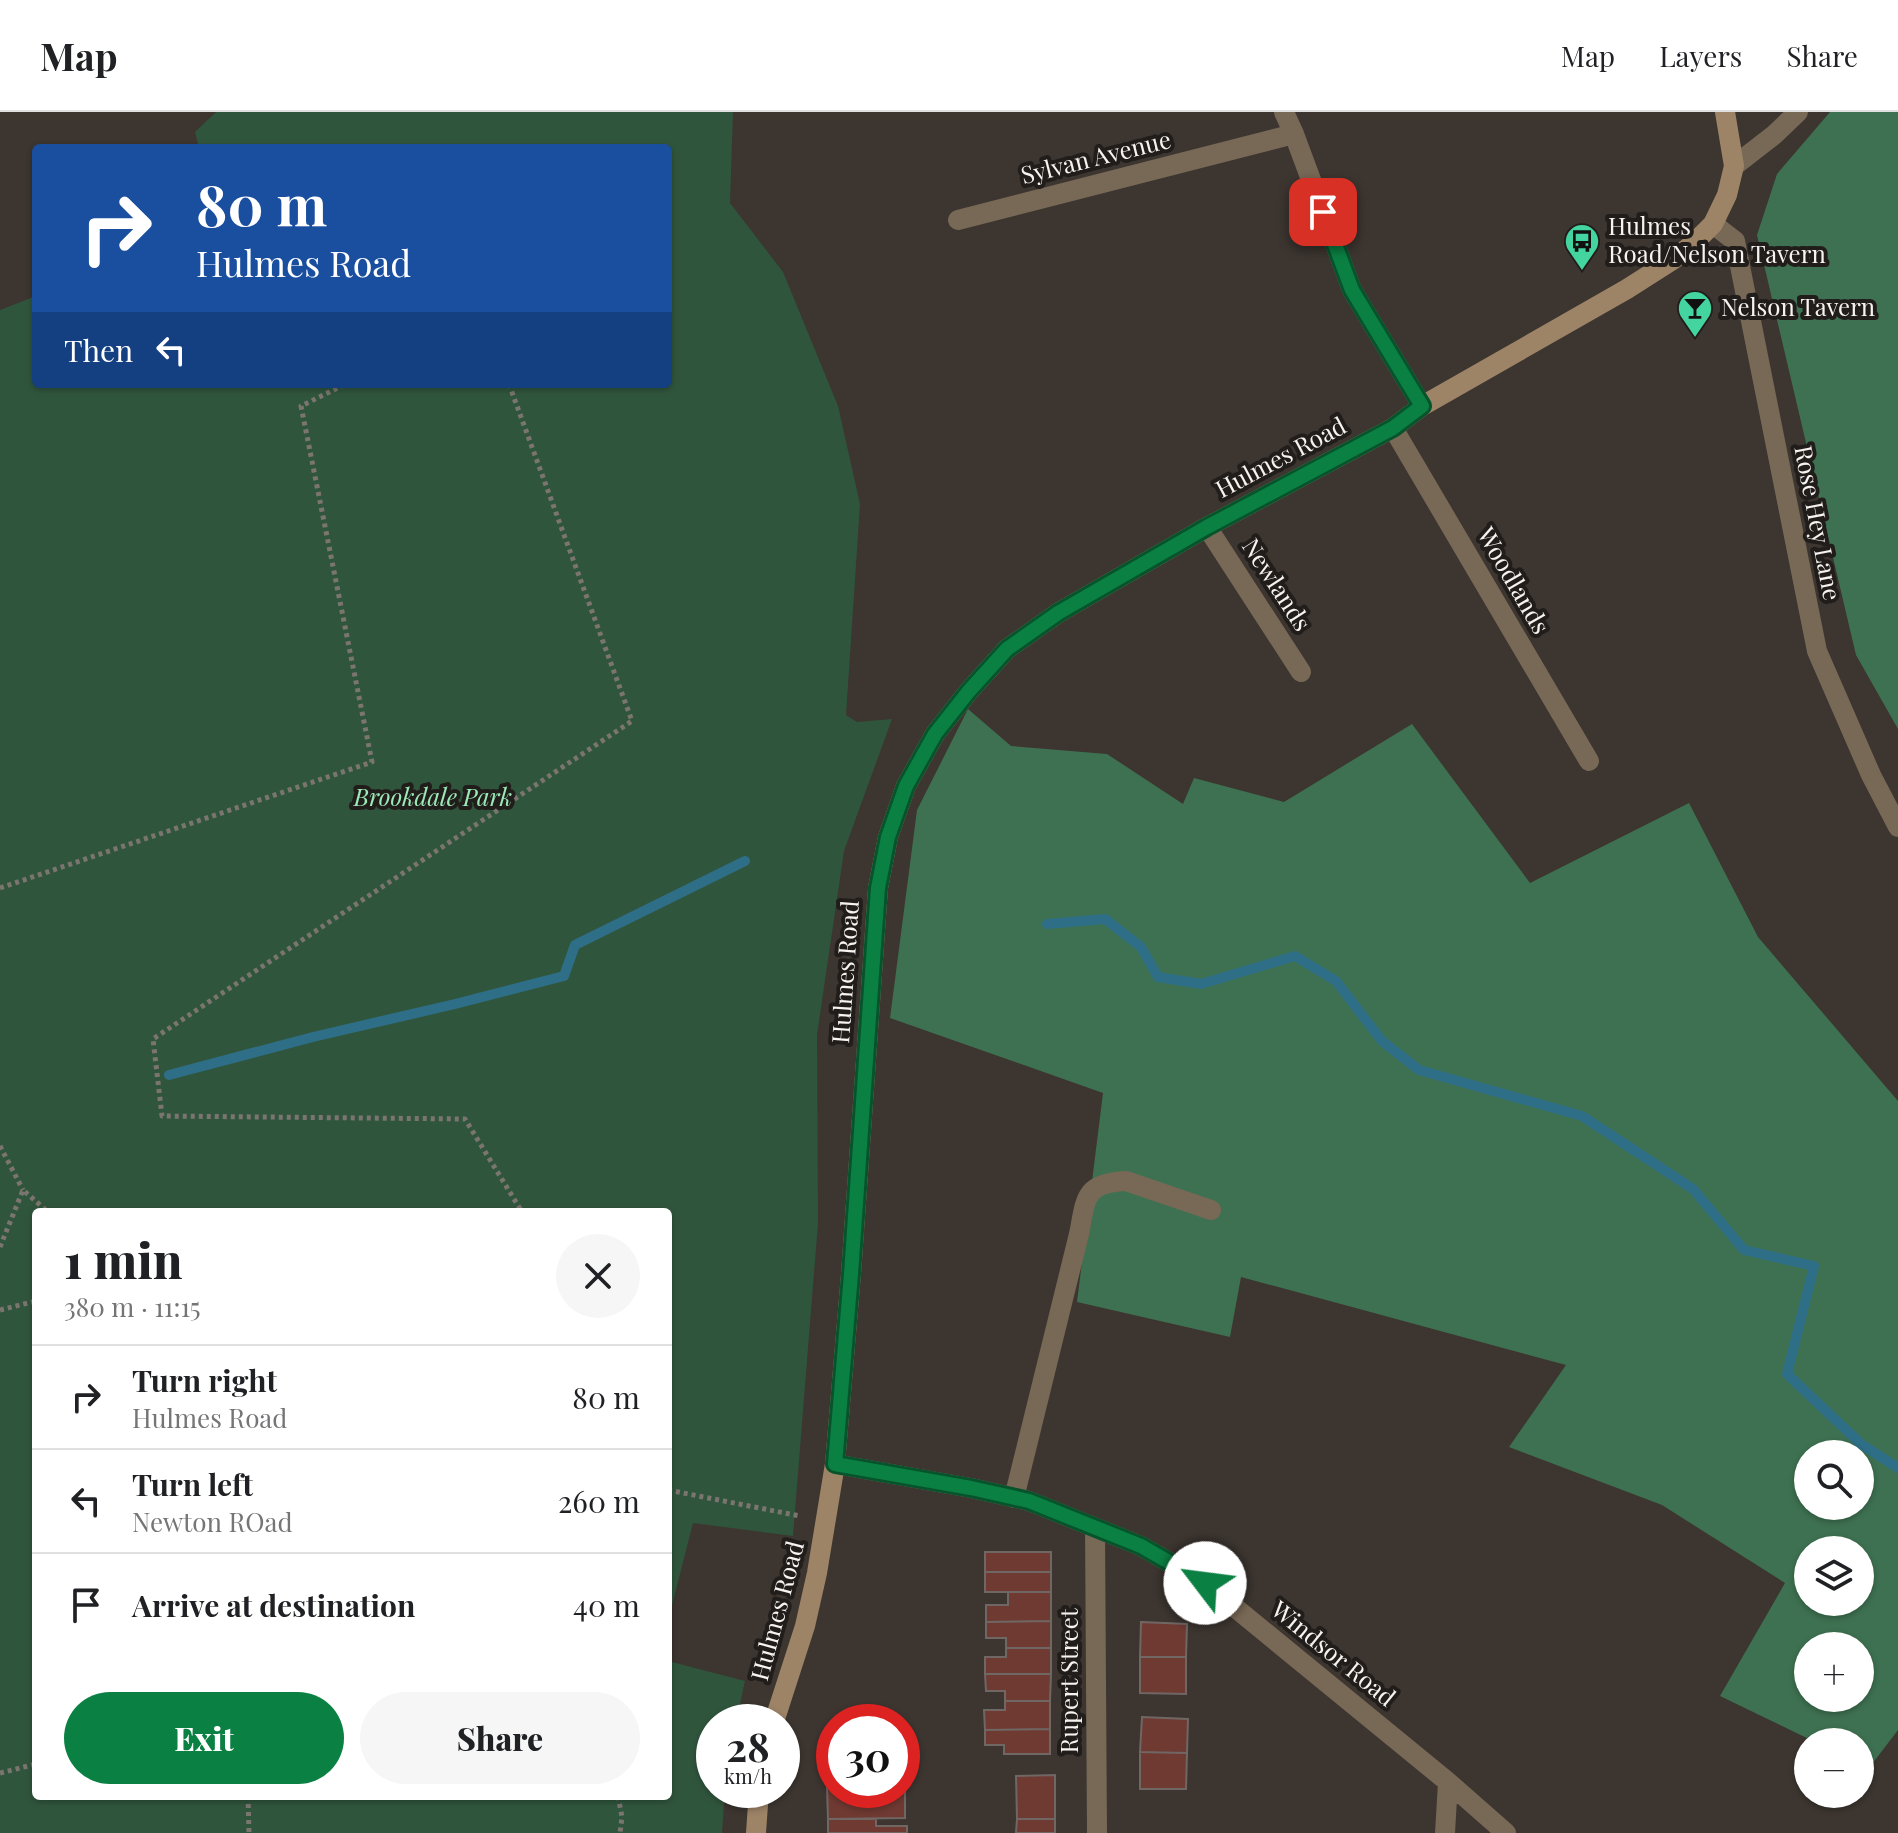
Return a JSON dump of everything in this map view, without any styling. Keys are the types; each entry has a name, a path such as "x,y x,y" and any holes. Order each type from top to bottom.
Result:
{"street":[{"path":"1284,112 1352,290 1422,406"},
{"path":"1713,224 1727,195 1734,166 1725,112"},
{"path":"1734,166 1798,112"},
{"name":"Sylvan Avenue","path":"958,220 1294,134"},
{"name":"Hulmes Road","path":"780,1704 805,1626 835,1464 853,1258 878,888 888,837 906,786 935,734 1007,649 1058,613 1207,527 1393,428 1422,406 1627,289 1674,259 1713,224"},
{"name":"Rose Hey Lane","path":"1713,224 1735,241 1817,651 1871,775 1898,827"},
{"name":"Woodlands","path":"1393,428 1589,761"},
{"name":"Newlands","path":"1207,527 1301,672"},
{"path":"1014,1498 1086,1196 1099,1185 1126,1181 1211,1210"},
{"name":"Windsor Road","path":"835,1464 1029,1501 1141,1546 1205,1583 1506,1833"},
{"name":"Rupert Street","path":"1095,1528 1097,1833"},
{"path":"1445,1833 1448,1782"},
{"path":"756,1833 758,1808"}],"path":[{"path":"0,888 372,762 301,406 338,388"},
{"path":"510,388 632,721 153,1039 162,1116 465,1119 520,1208"},
{"path":"0,1146 23,1190 43,1208"},
{"path":"0,1247 23,1190"},
{"path":"0,1310 32,1302"},
{"path":"672,1491 827,1519"},
{"path":"0,1773 32,1765"},
{"path":"248,1800 249,1833"},
{"path":"619,1800 622,1817 620,1833"}],"green space":[{"name":"Brookdale Park","path":"216,112 733,112 730,203 783,272 838,406 860,504 846,715 857,722 892,719 844,851 817,1035 818,1223 793,1536 693,1523 672,1605 672,1208 32,1208 32,1800 672,1800 672,1662 745,1681 740,1704 696,1704 696,1808 724,1808 722,1833 0,1833 0,310 32,298 32,388 672,388 672,144 198,144 195,132"},
{"path":"1830,112 1898,112 1898,729 1856,655 1757,235 1777,174"},
{"path":"968,709 1011,746 1107,754 1183,804 1194,778 1284,802 1412,724 1530,883 1689,803 1758,937 1898,1101 1898,1730 1874,1761 1874,1728 1794,1728 1794,1732 1720,1696 1785,1583 1662,1505 1509,1447 1566,1365 1241,1277 1230,1337 1077,1302 1103,1093 890,1018 917,810"}],"building":[{"path":"985,1552 1051,1552 1051,1572 985,1572"},
{"path":"985,1572 1051,1572 1051,1592 985,1592"},
{"path":"1008,1592 1051,1592 1051,1621 986,1622 986,1605 1008,1605"},
{"path":"1051,1621 1051,1648 1006,1648 1006,1638 986,1638 986,1622"},
{"path":"1141,1622 1187,1624 1186,1657 1140,1657"},
{"path":"1006,1648 1051,1648 1051,1674 985,1674 985,1657 1006,1657"},
{"path":"1140,1657 1186,1657 1186,1694 1140,1693"},
{"path":"985,1674 1051,1674 1050,1701 1005,1701 1005,1691 986,1691"},
{"path":"1005,1701 1050,1701 1050,1729 985,1730 984,1710 1005,1710"},
{"path":"1142,1717 1188,1719 1187,1753 1140,1752"},
{"path":"1050,1729 1050,1754 1004,1754 1004,1745 985,1745 985,1730"},
{"path":"1140,1752 1187,1753 1186,1789 1140,1789"},
{"path":"1055,1775 1055,1819 1017,1819 1016,1776"},
{"path":"828,1808 905,1808 905,1818 828,1819"},
{"path":"828,1819 876,1819 876,1826 907,1826 907,1833 828,1833"},
{"path":"1017,1819 1055,1819 1055,1833 1016,1833"}],"waterway":[{"path":"169,1075 564,976 575,945 745,861"},
{"path":"1047,924 1105,919 1141,947 1158,977 1201,984 1295,956 1336,981 1382,1041 1419,1070 1582,1116 1693,1189 1744,1250 1814,1266 1787,1374 1861,1444 1898,1468"}],"place":[{"name":"Hulmes Road/Nelson Tavern","path":"1582,272"},
{"name":"Nelson Tavern","path":"1695,339"}],"route":[{"path":"1205,1583 1141,1546 1029,1501 835,1464 878,888 888,837 906,786 935,734 1007,649 1058,613 1207,527 1393,428 1422,406 1352,290 1323,212"}]}
